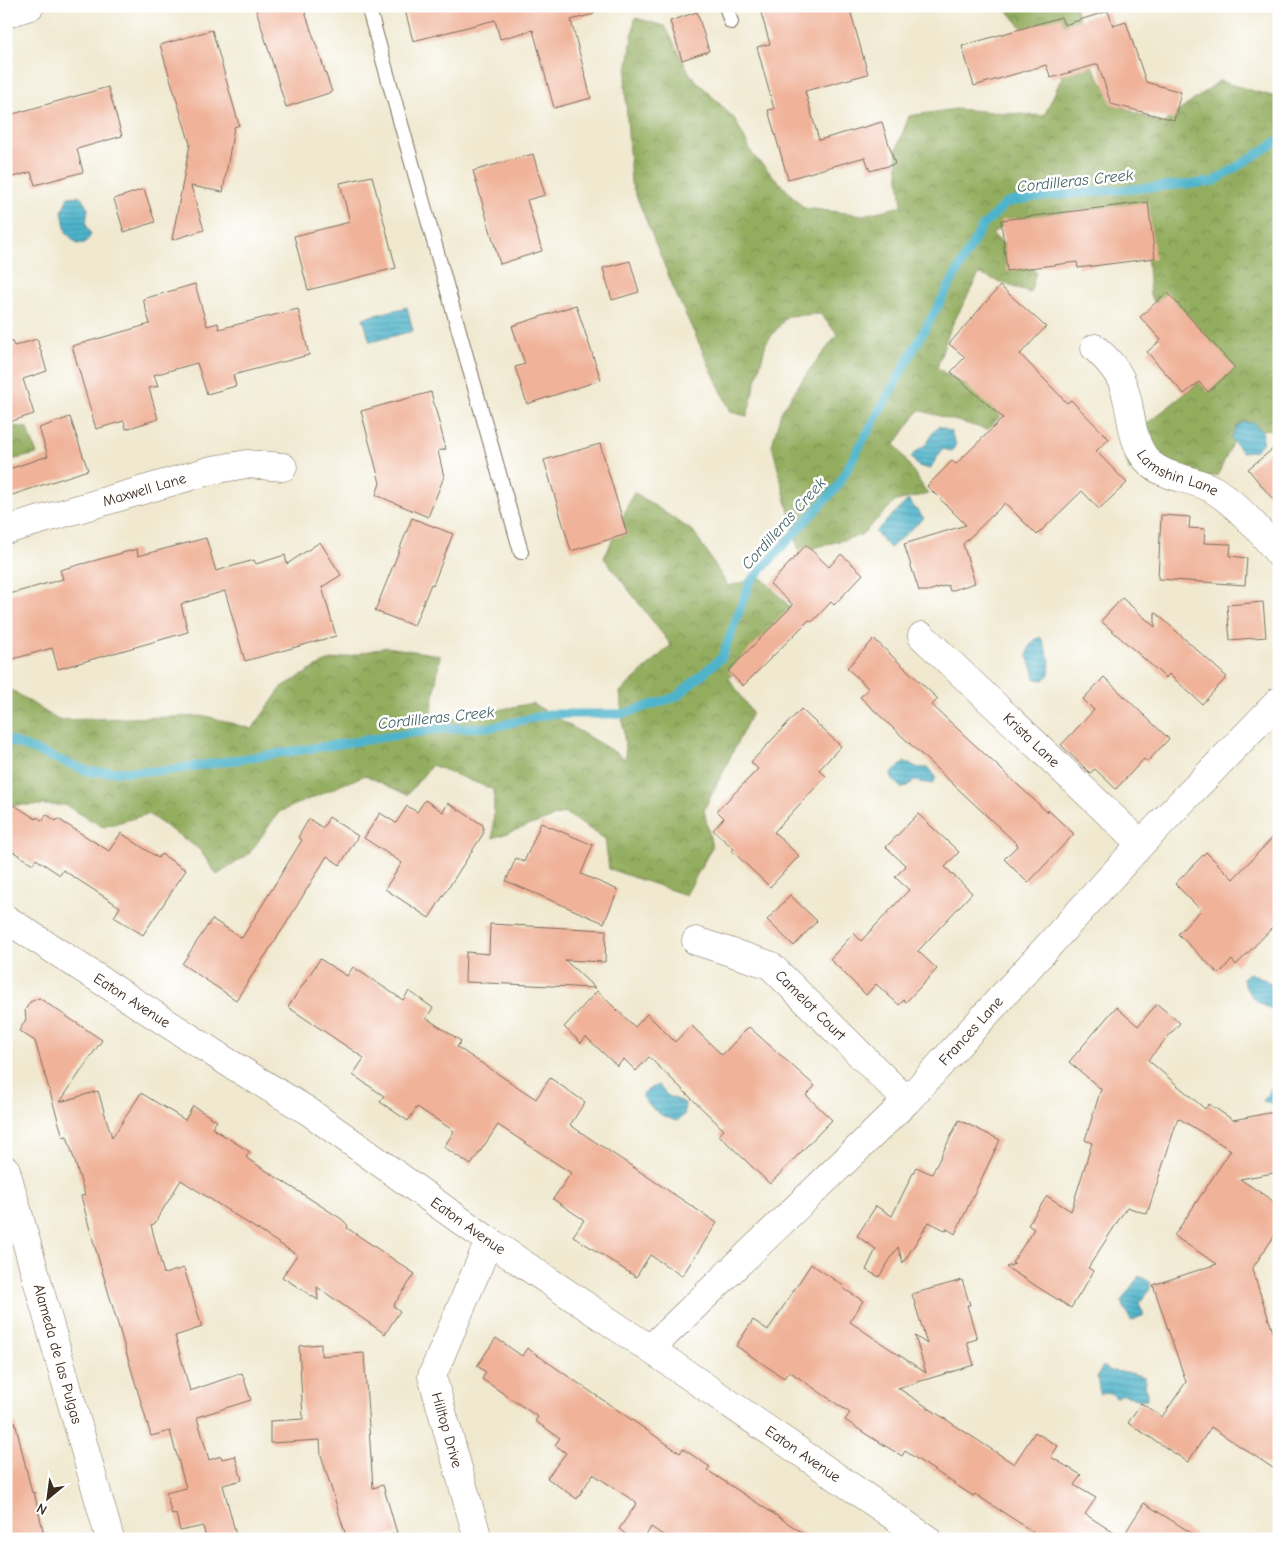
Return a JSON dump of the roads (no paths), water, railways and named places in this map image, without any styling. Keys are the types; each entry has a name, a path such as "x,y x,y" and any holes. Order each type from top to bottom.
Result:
{"street":[{"path":"6,14 30,6"},
{"name":"Lamshin Lane","path":"1095,348 1109,361 1122,381 1139,450 1155,469 1204,485 1219,494 1263,534 1279,554"},
{"name":"Maxwell Lane","path":"6,530 212,470 247,464 283,467"},
{"name":"Krista Lane","path":"922,636 1141,844"},
{"name":"Frances Lane","path":"650,1349 908,1101 1141,844 1279,700"},
{"name":"Eaton Avenue","path":"6,919 228,1063 308,1111 488,1241 650,1349 927,1539"},
{"name":"Camelot Court","path":"696,941 770,965 908,1101"},
{"name":"Alameda de las Pulgas","path":"6,1170 110,1539"},
{"name":"Hilltop Drive","path":"478,1539 432,1376 488,1241"}],"lane":[{"path":"368,6 521,552"},
{"path":"726,6 731,22"}],"water":[{"path":"80,196 88,208 86,224 91,235 85,243 77,244 66,232 62,211 68,197"},
{"path":"407,307 413,331 370,342 363,318"},
{"path":"1244,422 1254,423 1263,433 1262,444 1255,451 1242,452 1231,439 1236,427"},
{"path":"939,426 951,432 956,444 952,451 942,449 930,469 918,466 911,457 927,443"},
{"path":"908,500 924,518 890,548 875,532"},
{"path":"1040,637 1050,660 1049,674 1044,680 1035,679 1033,669 1027,657 1030,645"},
{"path":"905,762 919,768 929,768 936,777 933,784 914,781 902,789 892,779 891,773"},
{"path":"1249,973 1261,977 1271,984 1277,994 1279,1007 1274,1010 1268,1008 1250,994 1243,978"},
{"path":"658,1085 668,1096 685,1103 684,1115 677,1121 656,1112 642,1095 648,1089"},
{"path":"1279,1085 1279,1105 1263,1101 1273,1086"},
{"path":"1139,1276 1150,1282 1150,1289 1139,1303 1144,1315 1131,1321 1121,1301"},
{"path":"1103,1366 1111,1371 1126,1372 1145,1377 1146,1382 1144,1386 1147,1399 1140,1400 1123,1394 1116,1398 1111,1393 1100,1394 1097,1377"}],"waterway":[{"name":"Cordilleras Creek","path":"6,739 90,772 163,771 438,729 492,727 550,714 622,714 676,697 722,657 750,582 837,487 982,227 1006,203 1034,197 1213,182 1279,140"}]}
